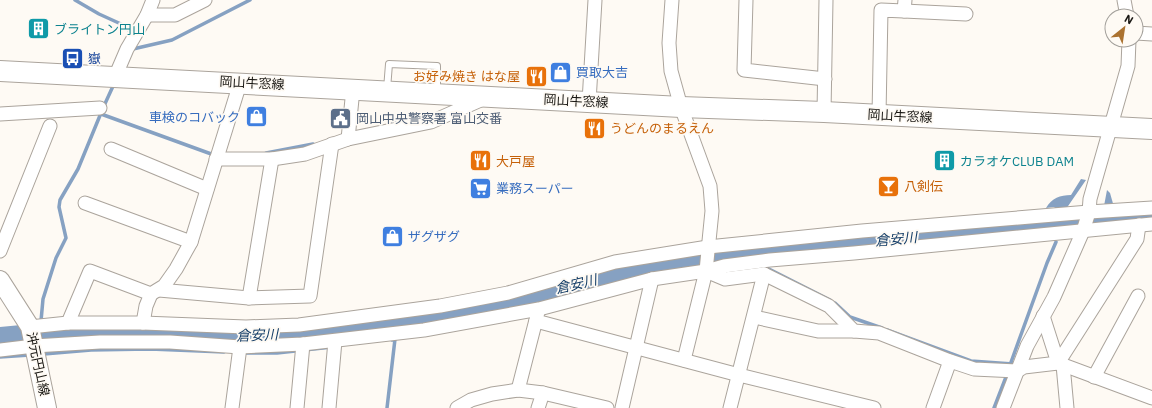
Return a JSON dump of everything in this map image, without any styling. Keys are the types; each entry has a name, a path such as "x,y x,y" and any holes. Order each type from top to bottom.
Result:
{"main road":[{"name":"岡山牛窓線","path":"0,71 681,107 824,112 1152,129"},
{"name":"沖元円山線","path":"0,280 32,336 47,408"}],"street":[{"path":"115,76 127,49 147,15 153,0"},
{"path":"147,15 175,15 204,0"},
{"path":"589,102 595,0"},
{"path":"672,0 669,43 671,71 681,107 710,186 712,211 707,258 684,360"},
{"path":"746,0 744,70 825,79"},
{"path":"824,112 826,0"},
{"path":"879,115 881,5 904,5 966,14"},
{"path":"1003,408 1027,346 1064,275 1086,221 1090,199 1128,66 1129,48"},
{"path":"143,323 146,306 155,292 164,286 176,269 191,242 240,83"},
{"path":"349,136 353,89"},
{"path":"217,157 272,159 305,154 349,136 431,122 489,96"},
{"path":"0,114 100,108"},
{"path":"0,251 50,126"},
{"path":"68,323 90,271 155,292 248,298 310,296 332,144"},
{"path":"111,149 207,189"},
{"path":"248,298 272,159"},
{"path":"85,203 191,242"},
{"path":"0,350 32,336 68,323 143,323 246,327 538,315 652,279 707,258 724,266 770,260 854,253 1086,221 1111,211 1152,208"},
{"path":"32,336 100,342 170,342 239,351 335,345 422,319 440,306 508,292 615,262 707,258 862,231 1086,221 1139,225 1152,224"},
{"path":"1059,360 1137,239 1139,225"},
{"path":"707,258 725,279 764,274 829,306 854,331"},
{"path":"730,408 764,274"},
{"path":"622,408 652,279"},
{"path":"1096,374 1138,296"},
{"path":"538,315 636,347 739,375 874,408"},
{"path":"518,390 538,315"},
{"path":"1043,316 1059,360 1067,408"},
{"path":"754,317 818,331 879,333 974,369 1017,371 1024,367 1059,360 1152,398"},
{"path":"329,408 335,345"},
{"path":"297,408 302,348"},
{"path":"232,408 239,351"},
{"path":"933,408 950,361"},
{"path":"457,408 471,400 492,394 518,390 543,393 607,408"},
{"path":"538,408 543,393"}],"lane":[{"path":"387,91 389,64 437,66 437,93"}],"water":[{"path":"1081,179 1086,180 1066,209 1058,210 1054,207 1046,208 1057,198 1071,195"},
{"path":"1107,190 1110,193 1114,207 1104,206"}],"waterway":[{"path":"75,0 99,14 121,24 131,32"},
{"path":"133,49 172,40 250,0"},
{"path":"103,108 114,84"},
{"path":"41,321 43,299 56,258 66,238 59,207 60,200 78,169 101,113"},
{"path":"101,114 214,155"},
{"path":"393,123 417,118"},
{"path":"266,153 313,144"},
{"name":"倉安川","path":"0,338 43,334 153,333 245,336 325,331 432,318 623,273 716,256 756,254 1152,216"},
{"path":"1010,365 1056,242"},
{"name":"倉安川","path":"727,255 728,262"},
{"path":"760,268 765,267 830,300"},
{"path":"835,303 850,317 882,328"},
{"path":"887,330 971,361 1013,364"},
{"path":"387,408 395,339 392,340"},
{"path":"244,353 277,353 332,347"},
{"path":"44,354 91,350 150,349 224,352"},
{"path":"0,357 30,355"},
{"path":"994,408 1006,377"}],"place":[{"name":"ブライトン円山","path":"38,29"},
{"name":"嶽","path":"72,58"},
{"name":"買取大吉","path":"561,72"},
{"name":"お好み焼き はな屋","path":"536,76"},
{"name":"車検のコバック","path":"256,117"},
{"name":"岡山中央警察署 富山交番","path":"340,118"},
{"name":"うどんのまるえん","path":"594,128"},
{"name":"大戸屋","path":"480,161"},
{"name":"カラオケCLUB DAM","path":"944,161"},
{"name":"八剣伝","path":"888,186"},
{"name":"業務スーパー","path":"480,188"},
{"name":"ザグザグ","path":"392,236"}]}
